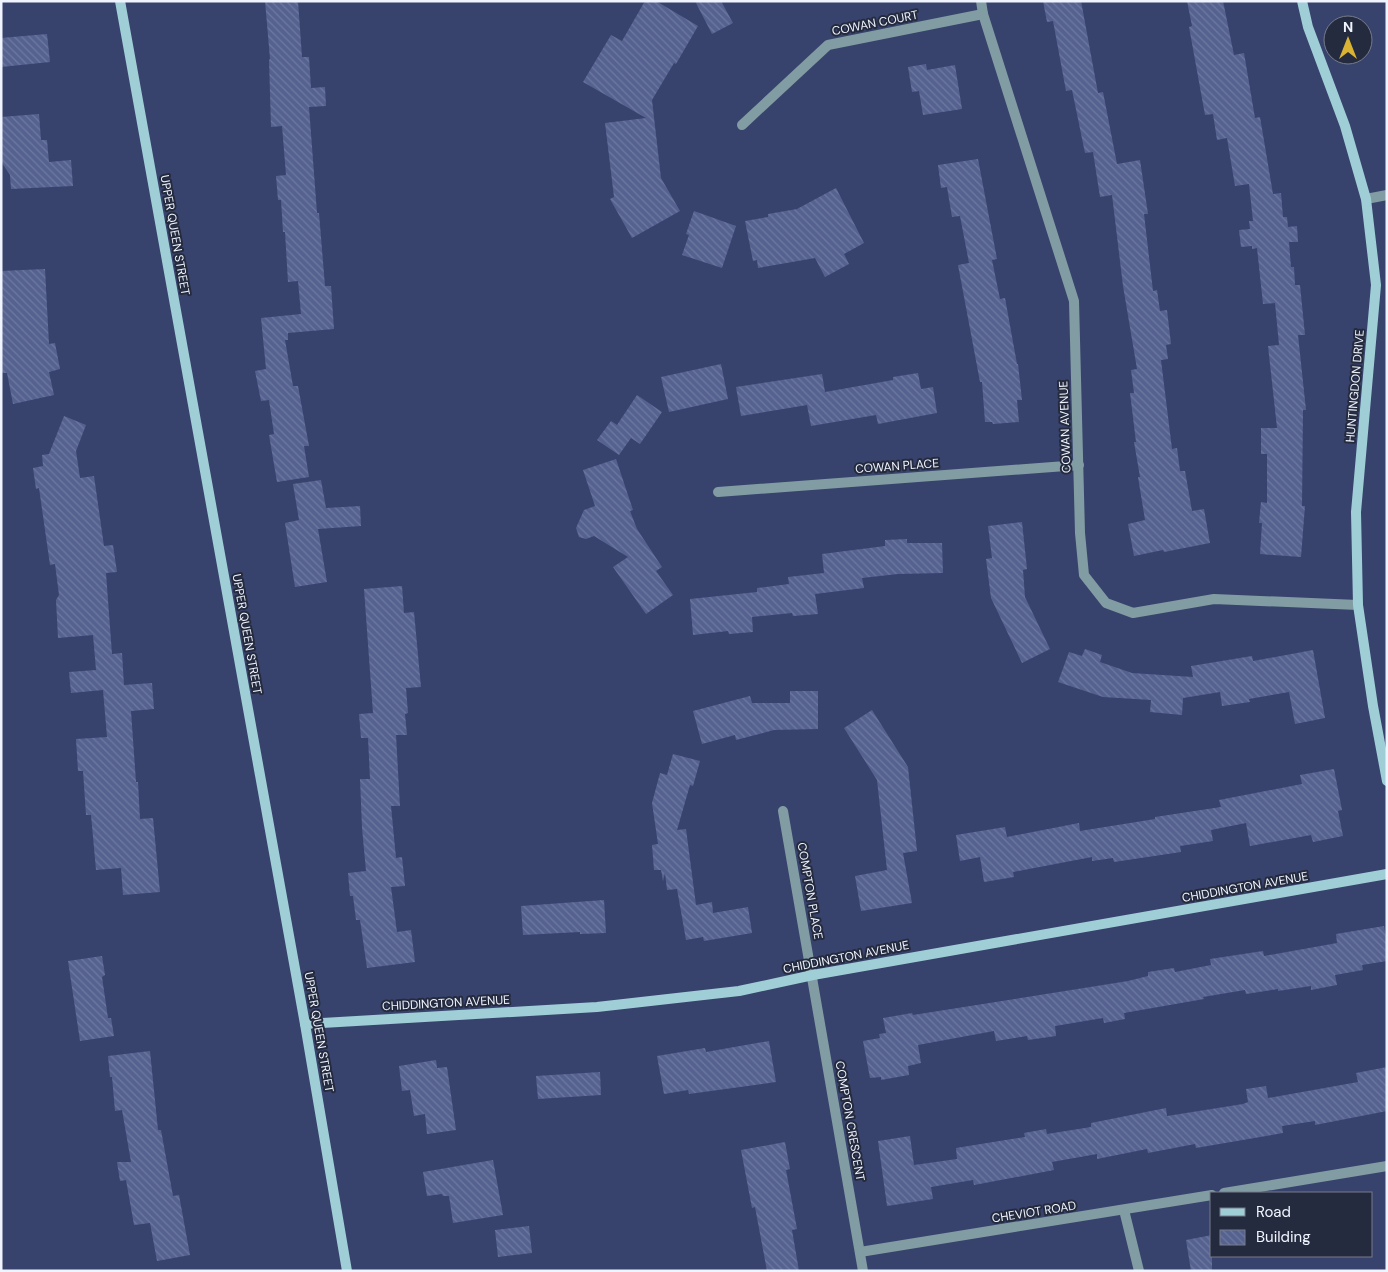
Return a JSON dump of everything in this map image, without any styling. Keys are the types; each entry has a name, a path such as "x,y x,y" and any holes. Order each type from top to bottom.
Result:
{"street":[{"name":"UPPER QUEEN STREET","path":"120,1 305,1024 347,1271"},
{"name":"COWAN AVENUE","path":"981,1 983,14 1074,302 1080,533 1084,575 1106,603 1133,613 1214,599 1358,605"},
{"name":"HUNTINGDON DRIVE","path":"1302,1 1308,27 1345,126 1366,199 1376,284 1356,512 1358,605 1373,706 1387,781"},
{"name":"COWAN COURT","path":"742,125 828,45 983,14"},
{"path":"1366,199 1387,195"},
{"name":"COWAN PLACE","path":"718,492 1079,464"},
{"name":"COMPTON PLACE","path":"783,811 813,975"},
{"name":"CHIDDINGTON AVENUE","path":"305,1024 597,1007 739,991 813,975 1387,874"},
{"name":"COMPTON CRESCENT","path":"813,975 863,1271"},
{"path":"1230,1192 1387,1166"},
{"name":"CHEVIOT ROAD","path":"860,1252 1210,1195"},
{"path":"1124,1210 1139,1271"}],"building":[{"path":"265,1 298,1 302,57 309,57 311,88 325,87 326,106 309,107 325,286 331,286 334,329 288,333 288,340 285,340 293,386 298,386 309,446 304,446 309,477 277,482 269,435 274,434 269,400 261,401 255,371 266,369 261,318 301,314 298,281 288,282 285,232 283,232 281,200 278,200 276,176 286,175 282,126 271,127 270,59"},
{"path":"645,1 656,1 698,26 652,100 661,178 680,211 632,238 610,199 614,197 605,123 646,118 583,82 611,35 622,41"},
{"path":"695,1 721,1 733,23 712,34"},
{"path":"1043,1 1081,1 1098,93 1103,92 1117,164 1140,160 1148,214 1144,214 1153,291 1157,290 1160,311 1167,310 1171,344 1166,345 1168,359 1161,360 1172,449 1177,448 1180,471 1185,471 1192,511 1204,509 1210,543 1134,556 1128,524 1145,520 1138,477 1140,477 1134,442 1136,442 1130,393 1134,393 1131,370 1137,369 1123,286 1112,195 1100,197 1093,152 1085,153 1072,90 1066,91 1053,21 1047,22"},
{"path":"1187,1 1223,1 1234,55 1244,53 1255,118 1260,117 1273,194 1281,193 1283,217 1287,217 1288,227 1297,226 1298,242 1289,242 1295,285 1300,285 1305,335 1298,335 1306,410 1303,410 1302,506 1305,506 1301,557 1260,554 1262,523 1259,523 1261,502 1267,503 1267,454 1261,454 1261,428 1277,428 1268,346 1279,345 1275,303 1263,304 1257,248 1252,249 1252,246 1241,247 1239,230 1250,229 1249,221 1253,221 1249,184 1235,186 1227,138 1217,140 1213,114 1205,115 1189,27 1192,26"},
{"path":"47,34 50,62 1,67 1,38"},
{"path":"926,64 927,70 955,65 962,109 923,115 919,91 912,92 908,67"},
{"path":"39,114 41,140 47,140 49,162 71,160 73,186 11,189 10,175 2,163 1,117"},
{"path":"978,159 997,259 992,260 1000,299 1005,298 1018,364 1022,400 1017,400 1019,422 993,424 992,422 985,422 982,382 980,382 958,265 969,263 960,216 952,217 947,187 941,188 938,165"},
{"path":"836,188 864,243 844,254 849,264 825,277 815,258 758,268 757,260 753,261 745,221 768,217 768,214 797,209"},
{"path":"694,211 736,226 722,268 682,255 689,235 686,234"},
{"path":"45,269 49,344 55,343 60,369 49,372 54,395 13,404 7,373 1,373 1,271"},
{"path":"721,364 728,399 669,412 661,377"},
{"path":"918,373 921,389 933,387 937,413 878,424 876,415 811,426 807,405 741,416 736,387 822,374 825,392 893,380 893,377"},
{"path":"637,395 662,412 640,444 631,438 619,455 597,440 611,421 617,425"},
{"path":"64,416 86,425 76,451 80,478 94,476 104,546 113,545 117,572 106,573 112,654 122,653 124,685 152,683 154,709 131,711 140,819 153,818 160,892 123,895 121,868 96,870 91,815 86,815 83,771 78,771 76,739 107,737 103,690 71,693 69,672 96,670 93,635 58,638 56,600 59,595 55,564 50,565 39,488 36,489 33,468 43,466 42,455 49,454"},
{"path":"616,459 633,510 630,511 637,529 662,567 656,571 673,595 646,614 613,567 628,557 594,536 586,539 579,537 576,528 584,510 595,506 583,470"},
{"path":"321,480 326,508 360,506 361,526 318,529 327,582 295,587 285,523 299,520 293,484"},
{"path":"1022,522 1027,569 1023,570 1025,597 1050,649 1022,663 991,598 986,559 992,558 988,526"},
{"path":"907,539 907,543 942,543 943,573 898,574 862,578 864,588 815,594 818,614 793,616 792,613 752,617 753,632 729,634 728,631 693,635 690,599 757,592 757,588 789,584 788,577 824,573 822,554 885,546 885,540"},
{"path":"402,586 404,613 414,612 421,687 406,688 408,713 405,714 407,735 396,735 400,806 391,806 396,858 402,857 405,886 391,887 397,932 411,930 415,962 367,968 360,920 356,920 353,896 350,896 348,873 366,871 360,779 370,779 368,738 361,738 359,714 373,713 364,589"},
{"path":"1085,649 1102,655 1100,662 1132,673 1193,677 1191,666 1252,656 1253,661 1313,650 1325,718 1295,724 1289,692 1249,699 1250,702 1222,706 1220,692 1183,698 1182,715 1150,712 1151,700 1103,697 1058,682 1069,652 1082,656"},
{"path":"790,691 818,691 818,729 774,730 736,740 735,735 702,744 693,711 750,696 752,703 790,703"},
{"path":"872,710 908,767 917,851 903,853 912,903 861,911 855,876 887,870 877,780 844,728"},
{"path":"673,754 700,761 693,786 690,785 677,830 686,829 696,905 712,902 713,913 748,907 752,933 704,941 703,937 686,940 677,889 667,890 665,873 663,881 661,870 654,870 652,845 658,844 652,803 660,773 667,775"},
{"path":"1334,769 1342,810 1338,811 1343,836 1313,842 1311,835 1250,846 1246,823 1211,830 1213,841 1180,846 1181,852 1114,862 1113,858 1092,861 1092,857 1013,872 1014,877 984,882 980,857 960,861 956,835 1005,827 1007,837 1079,823 1080,831 1155,819 1155,817 1221,807 1219,800 1302,784 1300,775"},
{"path":"604,900 606,933 580,934 580,932 523,935 521,906"},
{"path":"1384,926 1387,942 1387,961 1362,965 1363,970 1335,975 1337,985 1311,990 1311,986 1246,994 1245,990 1203,997 1204,999 1124,1013 1125,1019 1104,1023 1103,1018 1055,1026 1056,1036 1028,1040 1027,1036 996,1041 994,1031 918,1045 921,1063 908,1066 909,1075 881,1080 881,1077 870,1078 863,1041 880,1038 879,1034 886,1033 883,1018 912,1013 913,1015 1128,981 1148,976 1148,972 1174,968 1175,972 1211,965 1210,959 1263,951 1264,956 1337,943 1336,934"},
{"path":"102,956 105,975 102,977 108,1018 111,1018 114,1036 80,1041 68,961"},
{"path":"769,1041 776,1082 689,1094 688,1090 664,1094 657,1056 705,1048 706,1052"},
{"path":"150,1051 158,1130 161,1130 173,1196 179,1195 190,1255 157,1261 150,1223 134,1225 126,1180 120,1181 117,1162 131,1162 122,1110 115,1111 108,1056"},
{"path":"436,1060 437,1068 447,1067 456,1130 427,1134 425,1114 414,1116 410,1090 402,1091 399,1066"},
{"path":"1387,1067 1387,1111 1315,1125 1315,1121 1282,1126 1283,1133 1196,1148 1195,1144 1148,1153 1147,1149 1097,1159 1097,1154 1052,1162 1054,1170 974,1185 973,1180 931,1187 933,1199 887,1206 878,1141 910,1136 914,1165 957,1159 956,1148 1025,1137 1024,1133 1046,1129 1047,1134 1091,1127 1091,1123 1166,1108 1167,1116 1243,1104 1248,1102 1246,1089 1266,1086 1268,1098 1358,1082 1356,1073"},
{"path":"600,1072 601,1095 538,1099 536,1076"},
{"path":"785,1142 790,1169 786,1170 797,1229 792,1230 799,1271 767,1271 755,1207 752,1208 741,1150"},
{"path":"493,1160 503,1215 453,1223 449,1196 443,1196 442,1194 427,1196 423,1172"},
{"path":"529,1226 532,1253 498,1257 495,1230"},
{"path":"1210,1235 1212,1271 1191,1271 1186,1240"}]}
